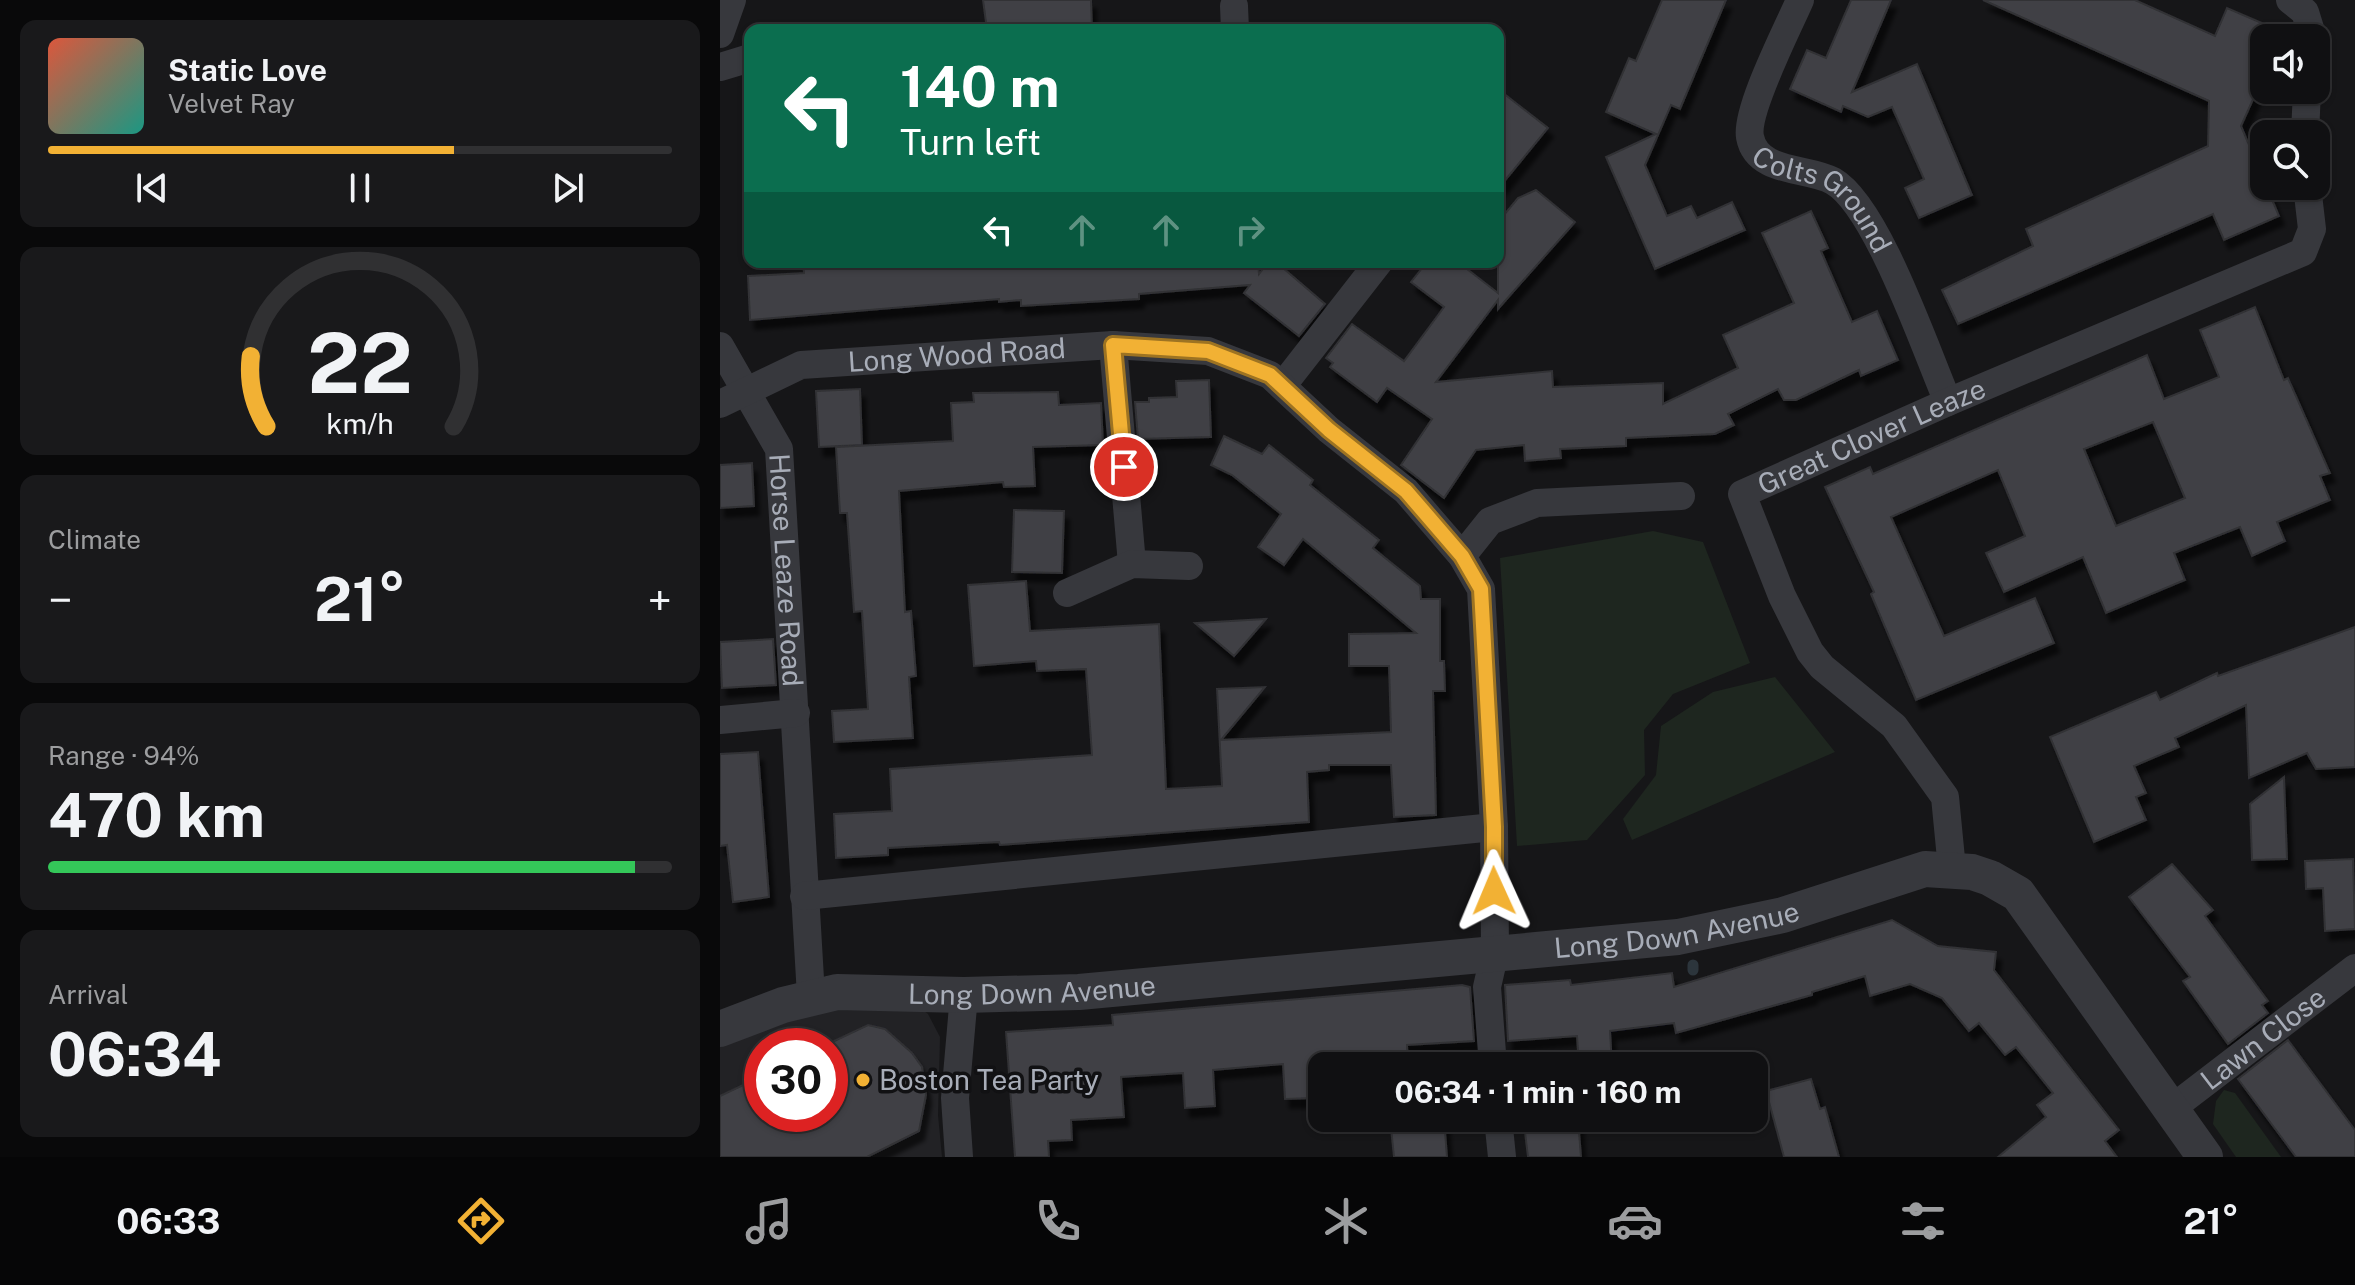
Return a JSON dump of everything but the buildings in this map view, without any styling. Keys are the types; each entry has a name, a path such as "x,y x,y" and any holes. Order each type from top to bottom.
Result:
{"street":[{"path":"720,34 732,0"},
{"name":"Colts Ground","path":"1800,0 1752,112 1749,138 1760,155 1779,167 1833,181 1870,221 1948,402"},
{"path":"2290,0 2305,12 2309,24"},
{"path":"720,67 744,60"},
{"name":"Great Clover Leaze","path":"1952,869 1945,797 1935,779 1894,726 1822,667 1810,652 1782,596 1742,494 1948,402 2303,252 2312,229 2309,200"},
{"path":"1283,385 1374,268"},
{"path":"1113,345 1132,564"},
{"name":"Long Wood Road","path":"720,404 801,365 1113,345 1208,351 1270,375 1283,385 1329,430 1406,491 1462,556 1481,589 1494,827 1495,952 1487,987 1492,1052"},
{"name":"Horse Leaze Road","path":"720,346 779,449 811,996"},
{"path":"1462,556 1490,521 1537,503 1681,496"},
{"path":"1067,593 1132,564 1189,566"},
{"name":"Horse Leaze Road","path":"720,720 796,713"},
{"path":"804,896 1494,827"},
{"name":"Long Down Avenue","path":"720,1029 811,996 837,992 964,995 1131,988 1719,931 1783,915 1906,874 1925,869 1952,869 1990,878 2018,894 2205,1157"},
{"name":"Lawn Close","path":"2171,1109 2355,968"},
{"path":"959,1157 955,1098 964,995"},
{"path":"1499,1132 1502,1157"}],"shaded area":[{"path":"1653,531 1703,542 1750,663 1673,694 1644,730 1645,775 1587,840 1517,846 1500,558"},
{"path":"1775,677 1835,752 1632,840 1623,819 1656,775 1661,726 1713,692"},
{"path":"910,1000 928,1014 940,1037 938,1115 942,1157 720,1157 720,1039 765,1018"},
{"path":"2224,1090 2235,1093 2281,1157 2236,1157 2213,1124 2216,1101"}],"waterway":[{"path":"1693,965 1693,970"}],"place":[{"name":"Boston Tea Party","path":"863,1080"}],"route":[{"path":"1124,467 1113,345 1208,351 1270,375 1329,430 1406,491 1462,556 1481,589 1494,827 1494,891"}]}
